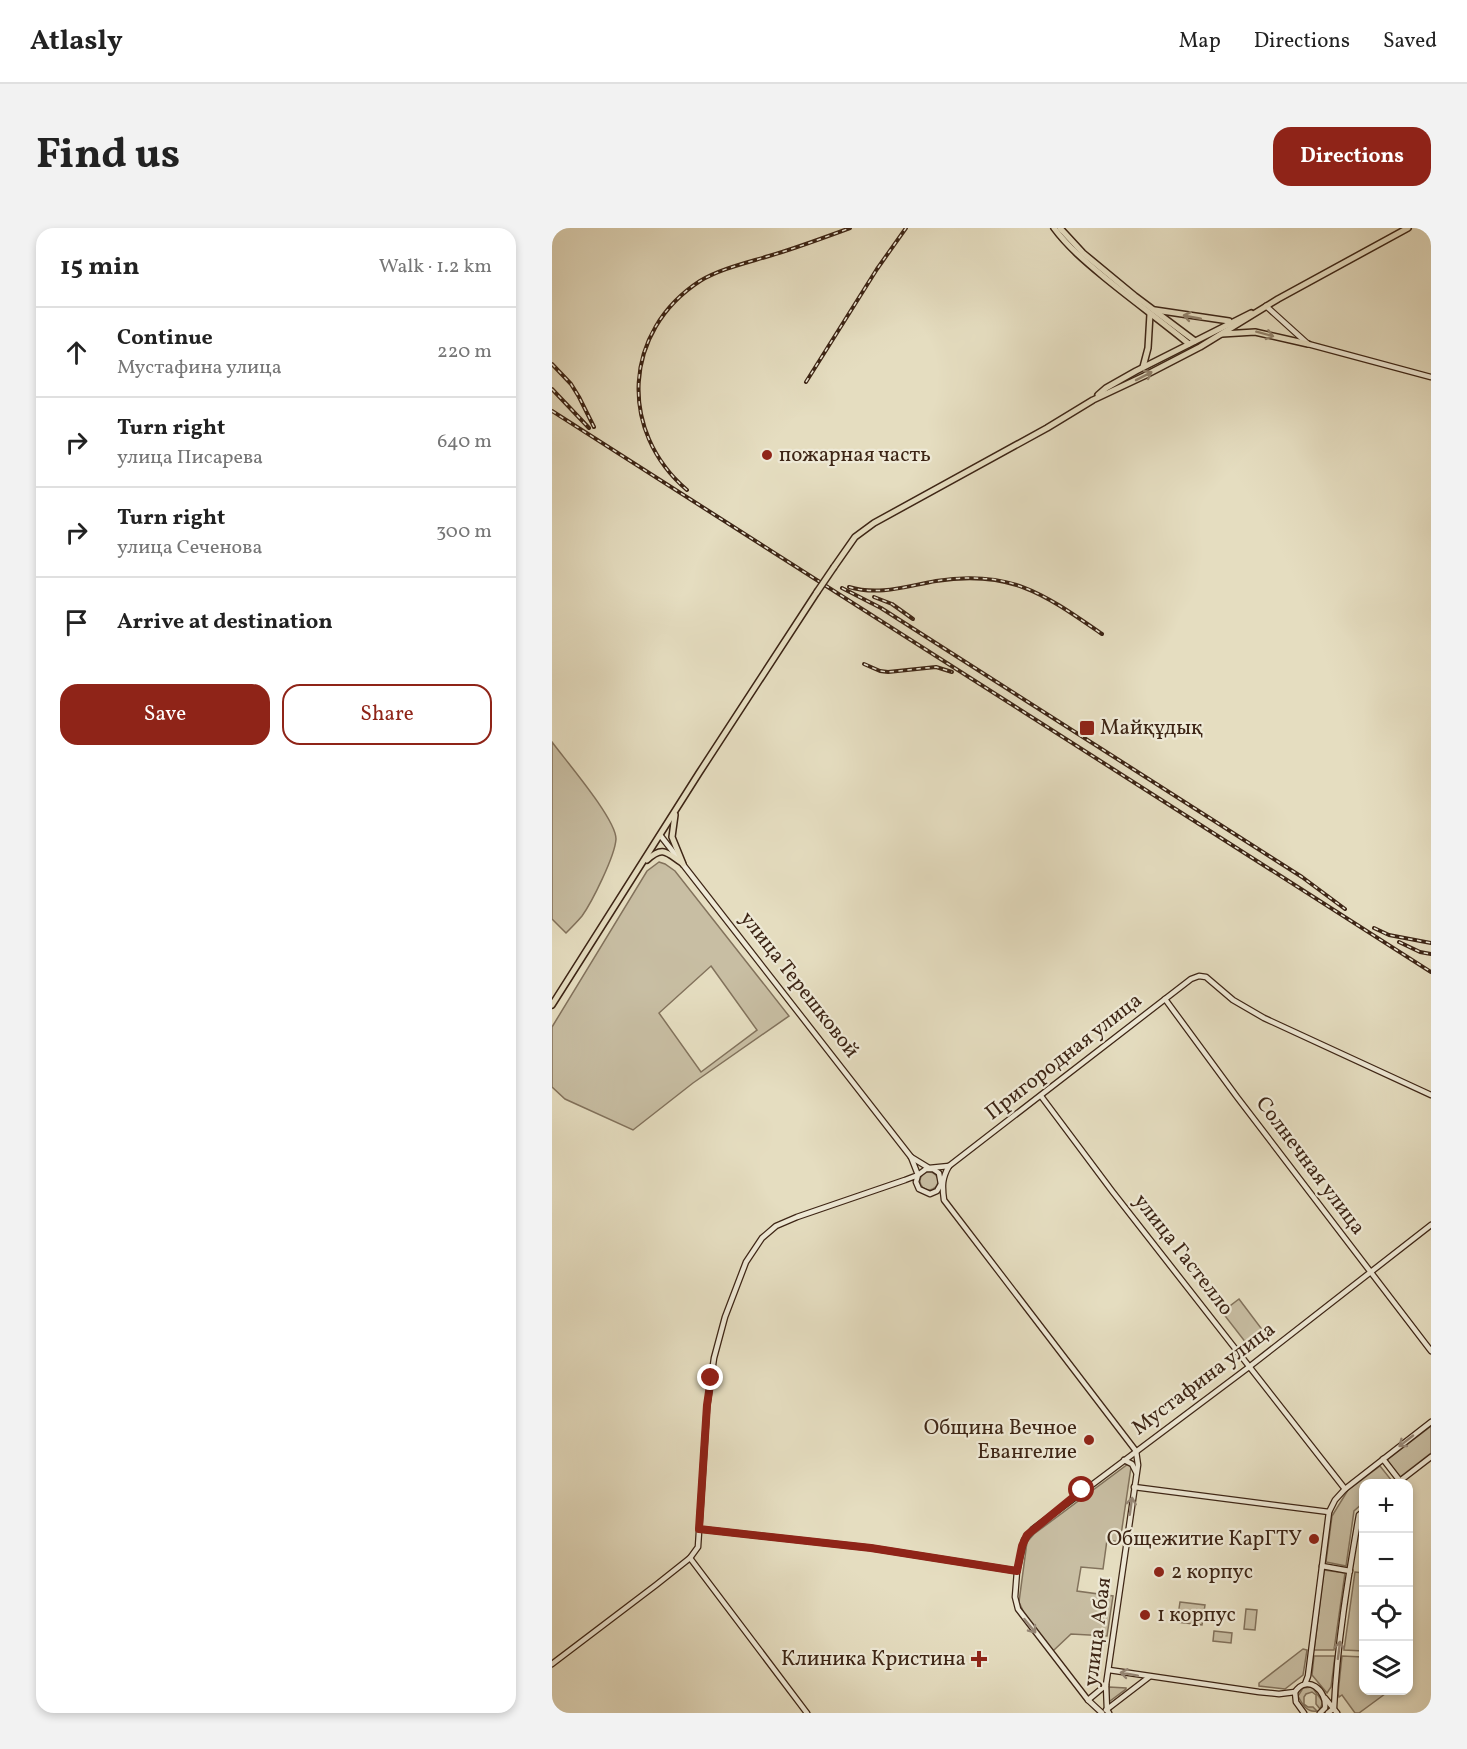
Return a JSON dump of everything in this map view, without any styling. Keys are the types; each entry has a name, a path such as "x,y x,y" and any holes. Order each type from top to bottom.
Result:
{"main road":[{"path":"1054,228 1062,240 1080,256 1197,348"},
{"path":"1060,228 1083,253 1152,312 1231,321"},
{"path":"552,1005 817,592 861,531 1093,400 1197,348 1266,306 1408,228"},
{"path":"1093,400 1106,388 1143,367 1231,321 1266,306"},
{"path":"1266,306 1308,344"},
{"path":"1143,367 1148,348 1152,312"},
{"path":"1221,334 1255,332 1431,377"},
{"path":"676,810 672,837 683,864"},
{"name":"улица Терешковой","path":"660,835 911,1156 918,1175 917,1185 922,1191 944,1200"},
{"path":"640,867 659,852 667,852 683,864"},
{"name":"Пригородная улица","path":"950,1166 1191,979 1199,976 1206,977 1236,1002 1306,1039 1431,1095"},
{"name":"Солнечная улица","path":"1165,999 1431,1351"},
{"name":"улица Гастелло","path":"1041,1096 1345,1489"},
{"name":"улица Терешковой","path":"911,1156 939,1173 944,1200 1137,1451"},
{"path":"552,1664 690,1558 698,1547 707,1405 714,1358 725,1317 746,1262 762,1238 776,1226 797,1217 905,1180 918,1175 922,1170 950,1166"},
{"path":"930,1194 937,1191 950,1166"},
{"path":"905,1180 917,1185"},
{"name":"Мустафина улица","path":"1017,1571 1024,1540 1033,1528 1431,1226"},
{"path":"1305,1684 1308,1676 1329,1512 1335,1500 1345,1489 1431,1422"},
{"name":"улица Абая","path":"1105,1712 1106,1685 1134,1488 1137,1451"},
{"path":"1402,1479 1431,1457"},
{"path":"1383,1459 1396,1479"},
{"path":"1124,1460 1132,1464 1136,1472"},
{"path":"1134,1488 1329,1512"},
{"path":"1336,1711 1335,1687 1359,1515"},
{"path":"699,1529 871,1548 1017,1571"},
{"path":"690,1558 807,1713"},
{"path":"1322,1566 1350,1571"},
{"name":"улица Абая","path":"1017,1571 1015,1597 1018,1609 1088,1700 1105,1712"},
{"path":"1108,1670 1279,1694 1295,1699"},
{"name":"улица Абая","path":"1105,1712 1149,1677"},
{"path":"1304,1713 1295,1699 1295,1692 1305,1684 1316,1686 1336,1711"},
{"path":"1088,1700 1106,1685"},
{"path":"1327,1711 1335,1687"},
{"path":"1279,1694 1295,1692"},
{"path":"1322,1693 1327,1711"},
{"path":"1320,1713 1336,1711"}],"shaded area":[{"path":"552,742 608,818 616,839 607,867 591,900 582,916 566,933 552,919"},
{"path":"659,862 675,871 789,1016 693,1083 633,1130 565,1099 552,1087 552,1027 647,871","holes":["711,966 757,1030 701,1072 659,1013"]},
{"path":"925,1172 933,1172 938,1177 936,1188 925,1190 920,1185 920,1177"},
{"path":"1239,1299 1267,1336 1250,1348 1222,1312"},
{"path":"1431,1426 1431,1453 1400,1477 1387,1460"},
{"path":"1128,1464 1131,1467 1120,1542 1107,1540 1103,1569 1081,1567 1077,1591 1113,1596 1107,1636 1071,1634 1053,1651 1024,1613 1019,1602 1027,1542 1034,1534"},
{"path":"1380,1466 1390,1479 1363,1479"},
{"path":"1359,1482 1359,1507 1354,1511 1346,1566 1326,1562 1332,1516 1348,1490"},
{"path":"1324,1570 1345,1573 1334,1650 1314,1650"},
{"path":"1355,1572 1359,1572 1359,1651 1344,1650"},
{"path":"1180,1602 1205,1605 1202,1625 1177,1622"},
{"path":"1246,1609 1257,1610 1255,1630 1244,1629"},
{"path":"1214,1631 1232,1633 1231,1643 1213,1641"},
{"path":"1303,1649 1307,1650 1303,1675 1285,1689 1259,1686 1259,1683"},
{"path":"1314,1656 1335,1656 1331,1687 1327,1693 1312,1675"},
{"path":"1342,1656 1359,1657 1359,1695 1384,1695 1359,1713 1355,1713 1342,1695 1339,1697"},
{"path":"1109,1687 1126,1689 1110,1701 1108,1699"},
{"path":"1312,1687 1323,1702 1320,1709 1316,1704 1316,1695 1312,1692 1304,1697 1304,1704 1317,1711 1308,1709 1303,1705 1298,1696 1303,1688"}],"railway":[{"path":"687,490 665,466 649,439 640,411 639,382 644,354 656,326 675,302 700,281 716,273 850,228"},
{"path":"806,382 877,269 906,228"},
{"path":"552,364 571,384 594,427"},
{"path":"552,389 589,428"},
{"path":"552,411 1431,972"},
{"path":"849,587 871,591 962,578 1006,582 1044,596 1102,634"},
{"path":"842,588 881,608 1302,877 1345,909"},
{"path":"874,597 892,604 913,619"},
{"path":"864,664 888,672 936,667 952,672"},
{"path":"1374,928 1389,935 1431,943"},
{"path":"1399,942 1420,952 1431,954"}],"place":[{"name":"пожарная часть","path":"767,455"},
{"name":"Майқұдық","path":"1087,728"},
{"name":"Община Вечное Евангелие","path":"1089,1440"},
{"name":"Общежитие КарГТУ","path":"1314,1539"},
{"name":"2 корпус","path":"1159,1572"},
{"name":"1 корпус","path":"1145,1615"},
{"name":"Клиника Кристина","path":"979,1659"}],"route":[{"path":"711,1378 707,1405 699,1529 906,1552 1017,1571 1022,1546 1027,1535 1082,1490"}]}
